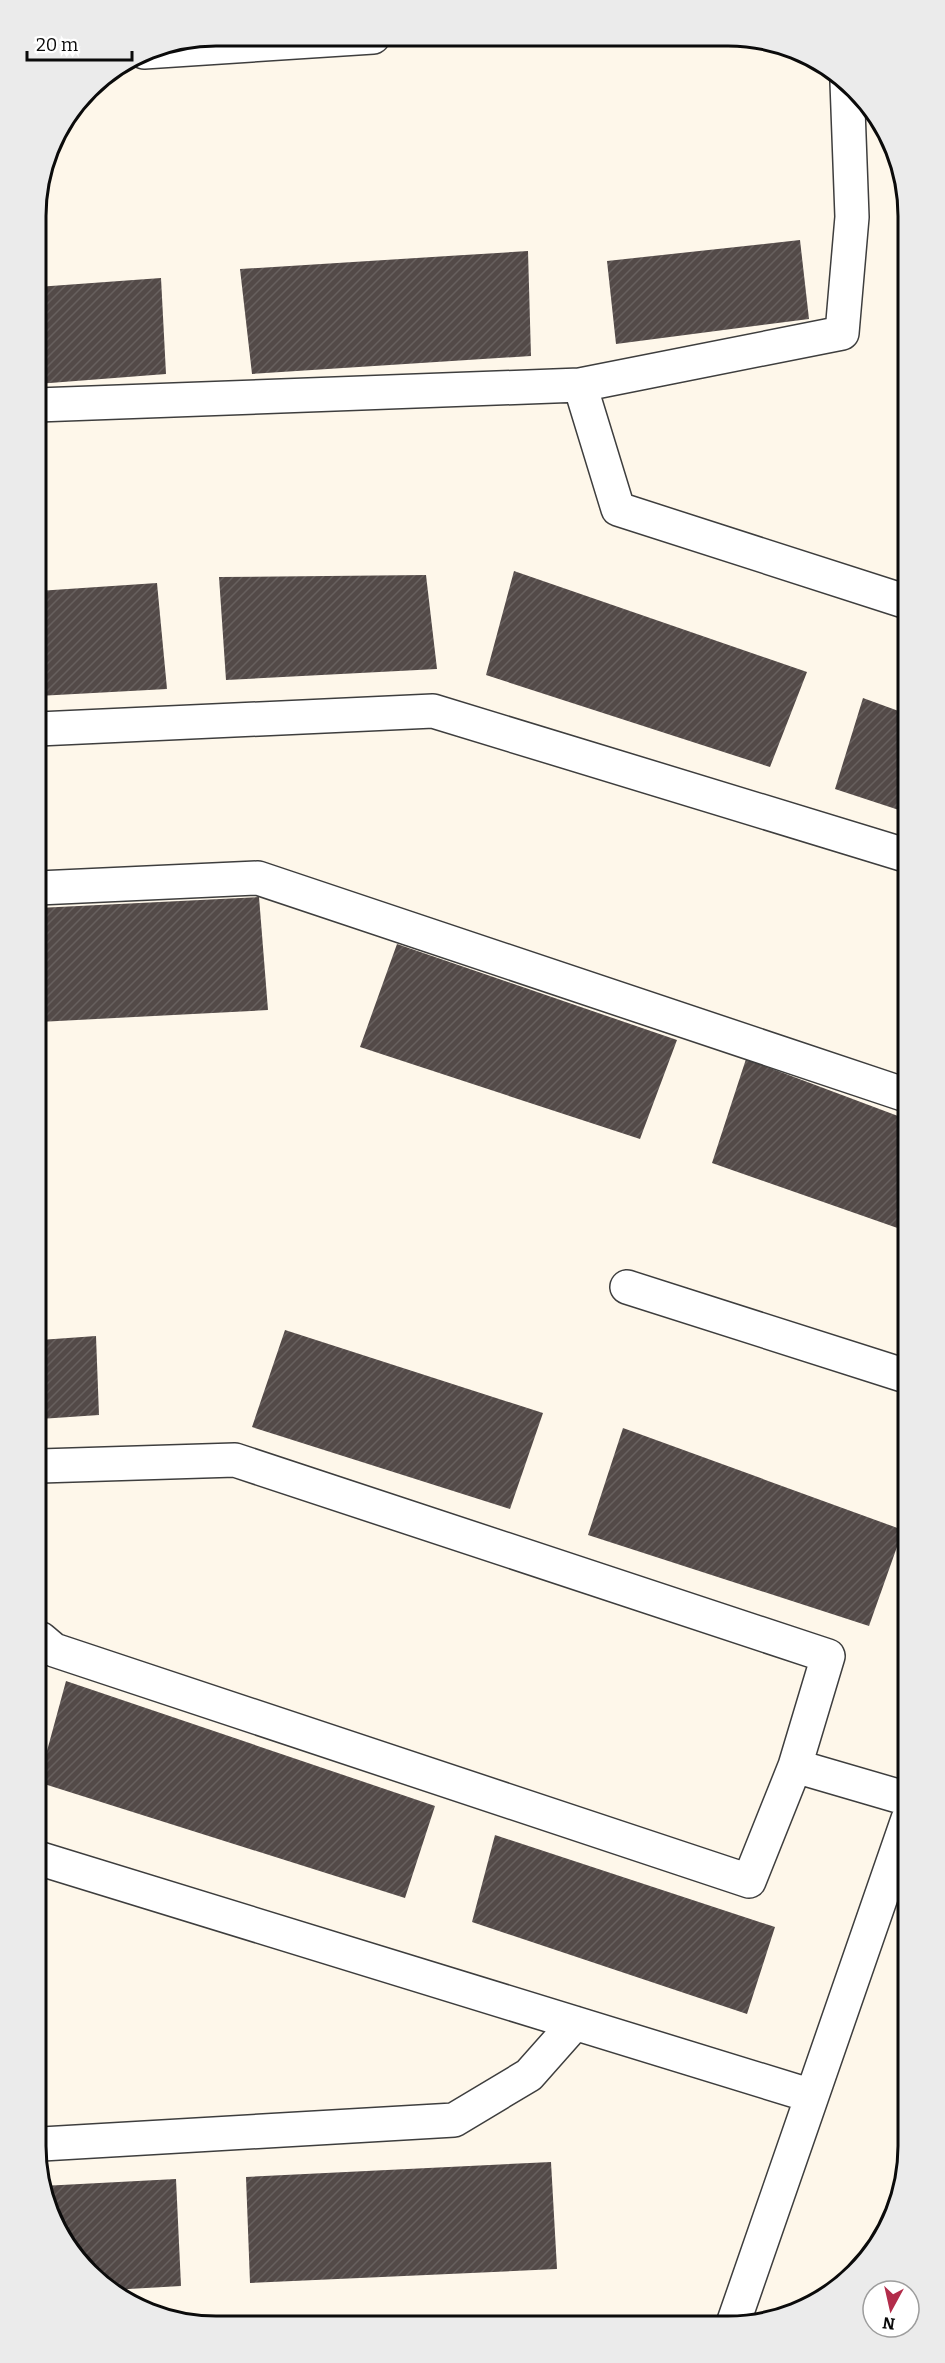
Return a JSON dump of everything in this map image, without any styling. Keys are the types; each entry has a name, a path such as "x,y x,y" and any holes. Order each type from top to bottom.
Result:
{"street":[{"path":"193,49 221,47"},
{"path":"47,405 580,385 842,333 852,217 847,95"},
{"path":"580,385 618,509 898,599"},
{"path":"47,729 433,711 898,853"},
{"path":"47,888 258,878 898,1092"},
{"path":"627,1287 898,1373"},
{"path":"46,1466 235,1460 828,1656 795,1766 749,1881 54,1650 46,1644"},
{"path":"795,1766 898,1796"},
{"path":"736,2316 898,1848"},
{"path":"46,1861 812,2096"},
{"path":"46,2144 454,2120 529,2075 575,2023"}],"building":[{"path":"800,240 809,319 616,344 607,261"},
{"path":"528,251 531,356 252,374 240,269"},
{"path":"161,278 166,374 47,383 47,286"},
{"path":"514,571 807,672 770,767 486,675"},
{"path":"426,575 437,669 226,680 219,577"},
{"path":"157,583 167,689 47,696 47,590"},
{"path":"863,698 898,711 898,810 835,789"},
{"path":"259,897 268,1010 47,1022 47,908"},
{"path":"397,944 677,1040 640,1139 360,1047"},
{"path":"746,1059 898,1116 898,1228 712,1163"},
{"path":"285,1330 543,1413 510,1509 252,1427"},
{"path":"96,1336 99,1415 46,1419 46,1340"},
{"path":"623,1428 898,1528 898,1544 869,1626 588,1535"},
{"path":"66,1681 435,1806 405,1898 46,1785 46,1754"},
{"path":"495,1835 775,1927 747,2014 472,1922"},
{"path":"551,2162 557,2269 250,2283 246,2177"},
{"path":"176,2179 181,2286 125,2289 113,2281 96,2267 69,2231 59,2211 51,2186"}]}
